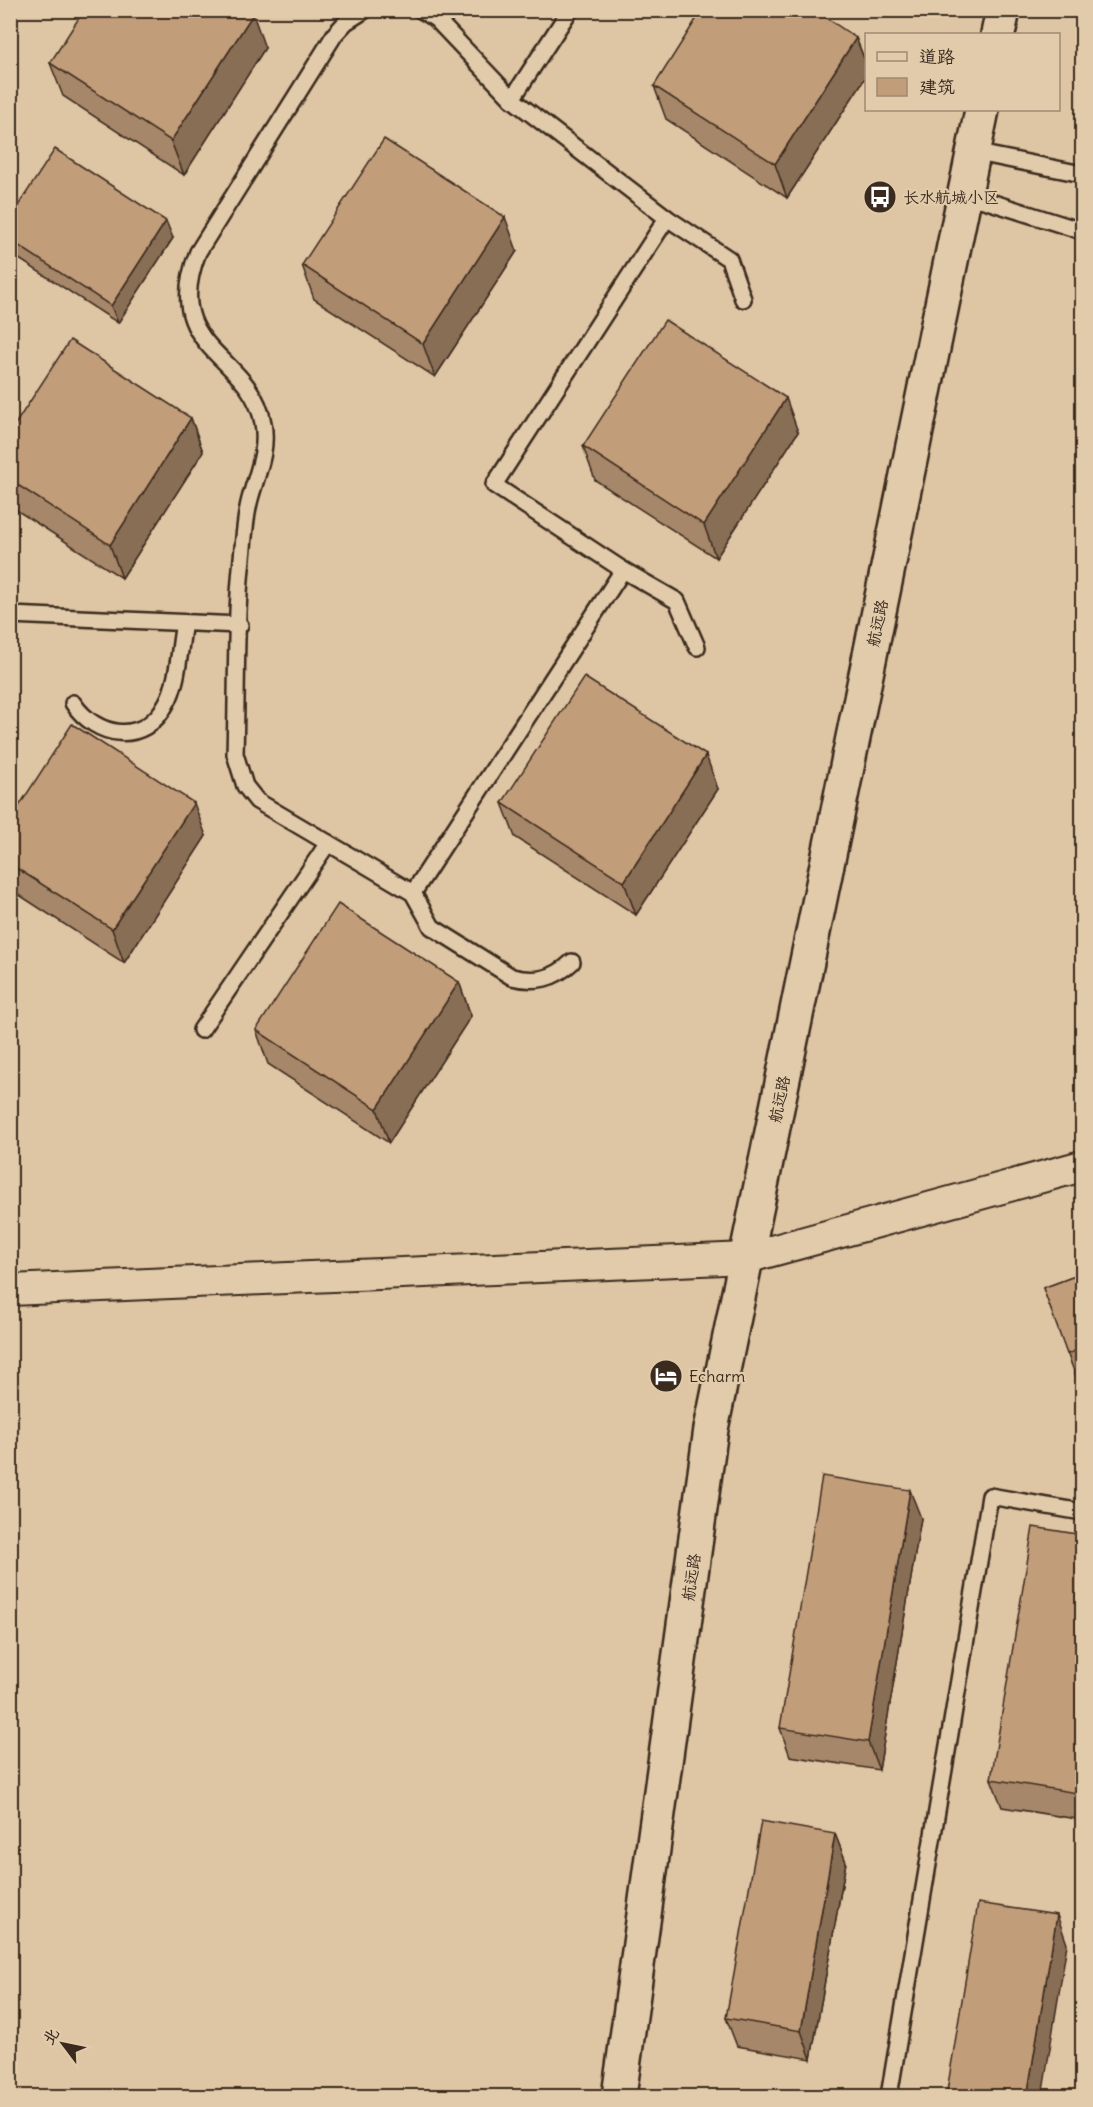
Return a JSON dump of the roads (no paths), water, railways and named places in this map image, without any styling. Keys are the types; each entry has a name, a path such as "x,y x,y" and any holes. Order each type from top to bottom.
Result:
{"street":[{"path":"998,33 1003,10"},
{"name":"航远路","path":"619,2097 711,1429 982,111"},
{"path":"10,1290 746,1258 1083,1166"}],"lane":[{"path":"365,10 346,22 335,34 198,252 192,268 189,303 195,324 205,343 244,383 256,401 263,421 265,443 249,500 242,560 235,754 238,769 245,786 257,801 413,893 432,927 512,977 527,981 542,980 564,970 572,962"},
{"path":"421,10 436,19 512,99 667,218 729,259 743,299"},
{"path":"512,99 570,10"},
{"path":"974,152 1083,174"},
{"path":"965,194 1083,231"},
{"path":"667,218 495,484 623,570 677,602 697,647"},
{"path":"413,893 623,570"},
{"path":"10,615 240,625"},
{"path":"73,703 81,715 105,730 118,733 147,725 159,716 167,703 184,623"},
{"path":"201,1030 328,843"},
{"path":"889,2097 990,1497 1083,1512"}],"place":[{"name":"长水航城小区","path":"880,197"},
{"name":"Echarm","path":"666,1376"}]}
